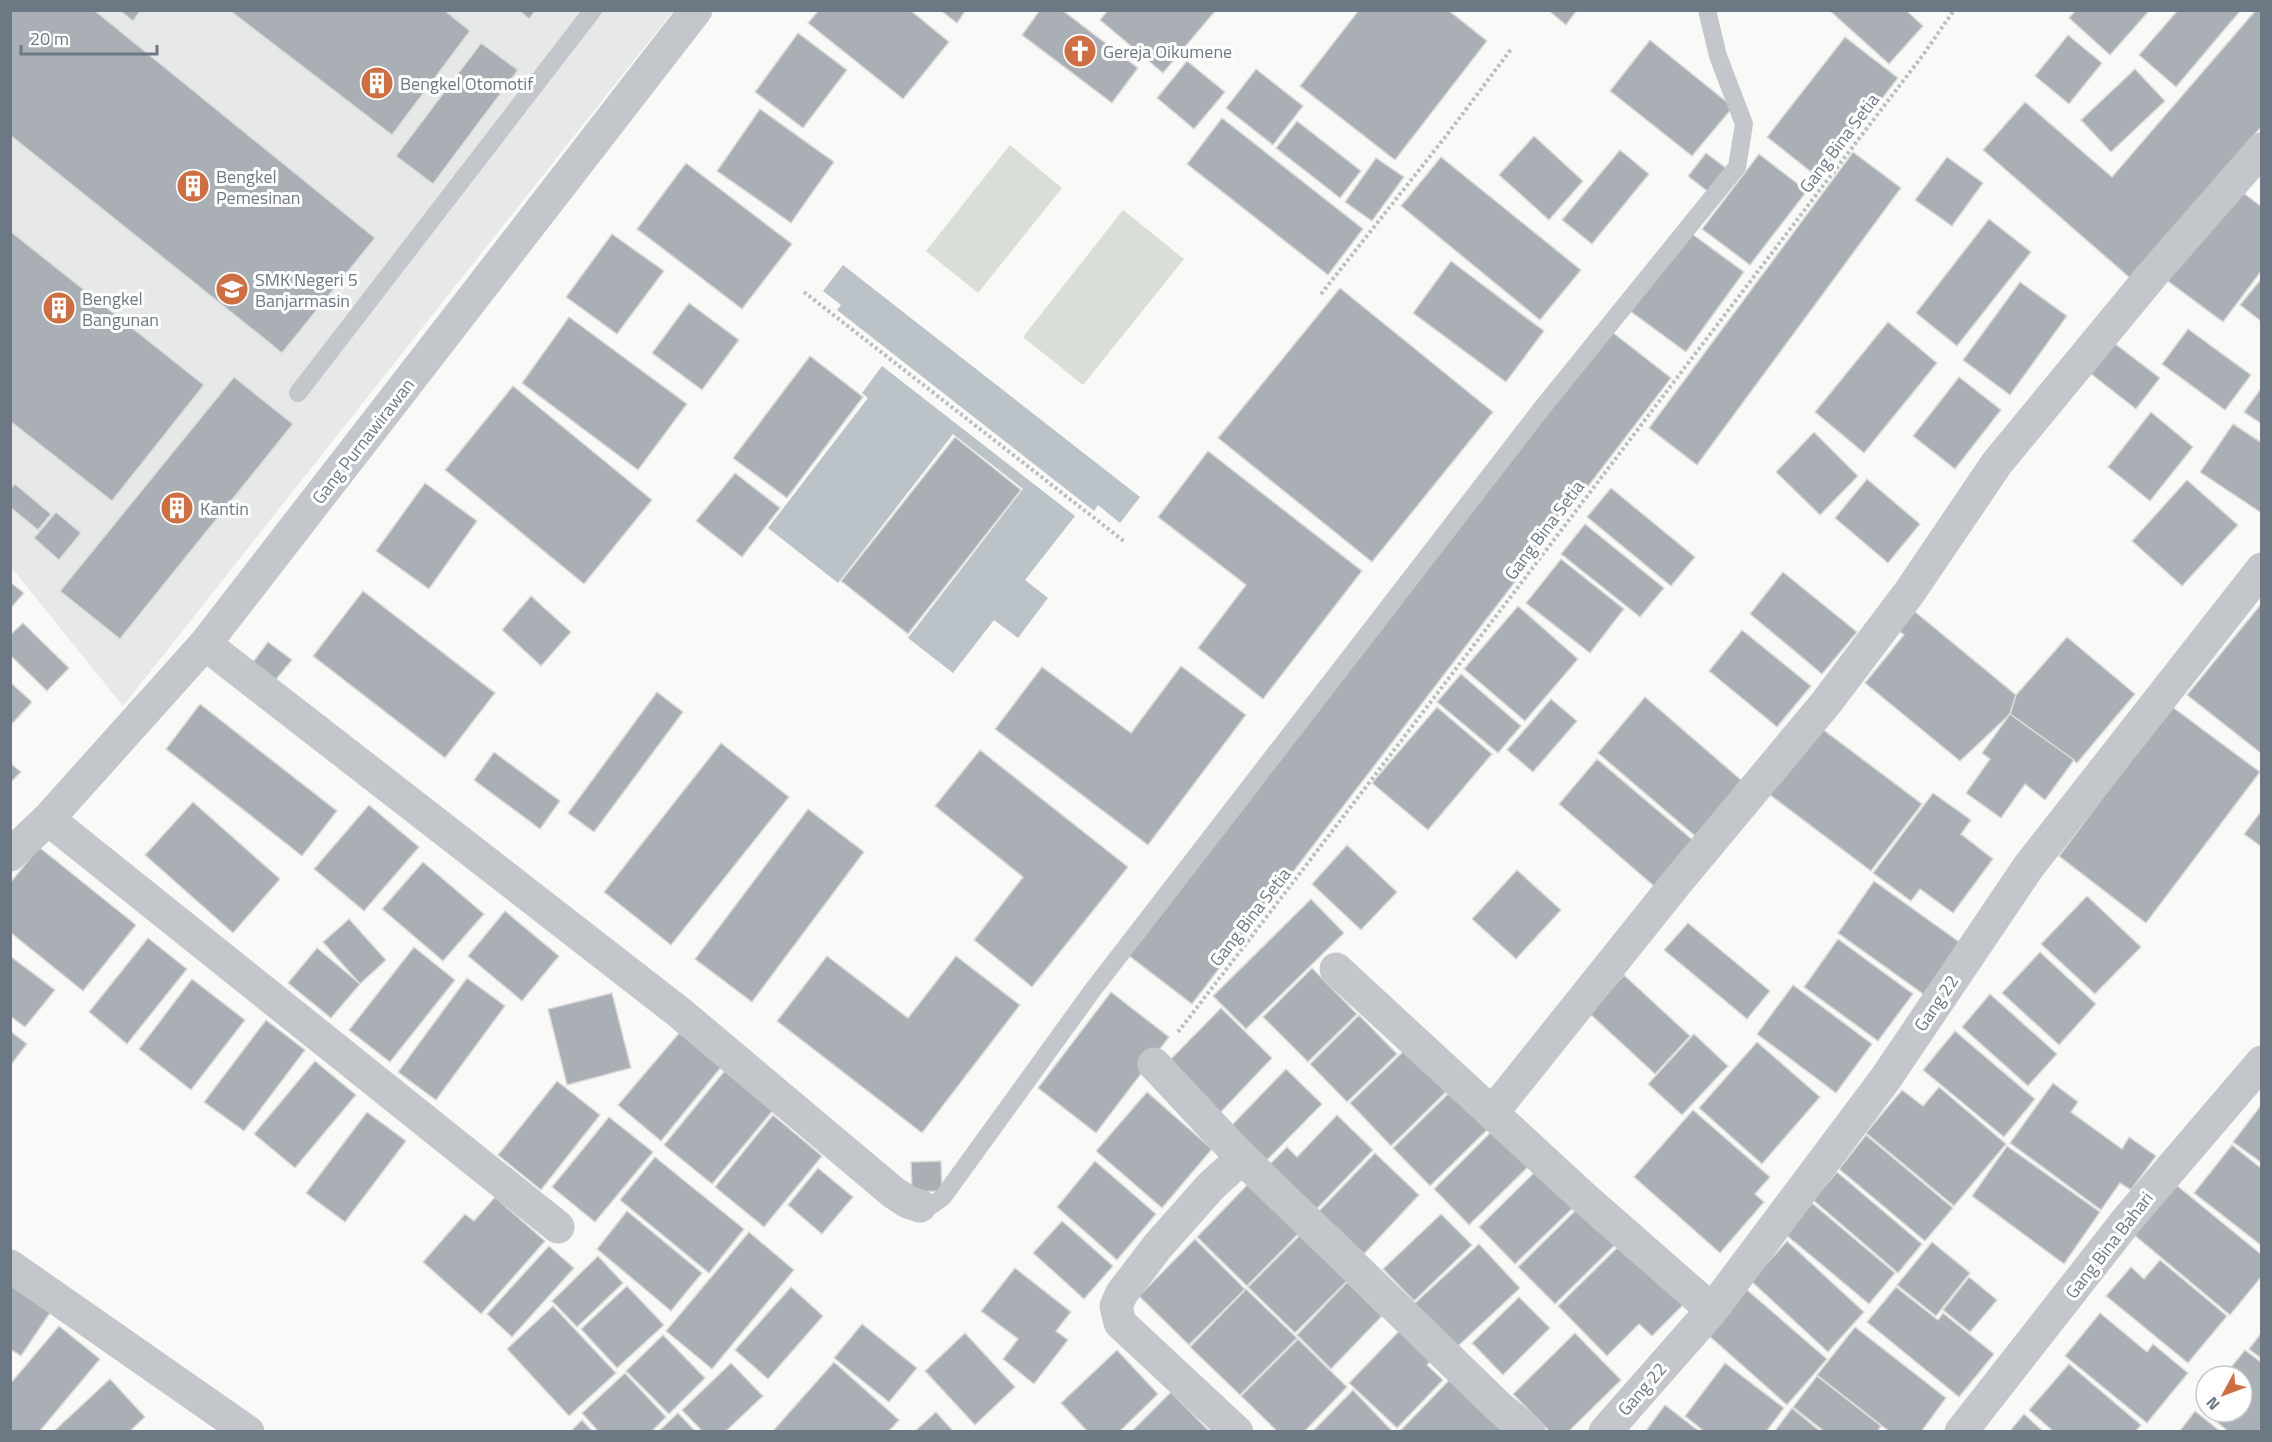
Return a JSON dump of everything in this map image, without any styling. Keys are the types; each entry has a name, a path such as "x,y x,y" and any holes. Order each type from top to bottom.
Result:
{"street":[{"name":"Gang Purnawirawan","path":"10,855 48,819 205,644 696,10"},
{"path":"1492,1113 1677,882 1826,703 1909,593 1997,463 2152,275 2262,148"},
{"name":"Gang 22","path":"1605,1431 1712,1310 1886,1078 2029,866 2262,569"},
{"path":"205,644 680,1013 894,1193 920,1206"},
{"path":"48,819 558,1227"},
{"path":"1336,969 1582,1196 1712,1310"},
{"name":"Gang Bina Bahari","path":"1961,1431 2127,1220 2262,1062"},
{"path":"1154,1064 1242,1158 1500,1408 1529,1431"},
{"path":"1237,1431 1120,1323 1116,1306 1122,1293 1157,1247 1211,1186 1242,1158"},
{"path":"10,1266 248,1431"}],"lane":[{"path":"298,393 593,10"},
{"path":"920,1206 932,1205 943,1197 1092,991 1542,408 1737,167 1744,124 1718,56 1707,10"}],"path":[{"name":"Gang Bina Setia","path":"1154,1064 1412,729 1612,462 1923,55 1954,10"},
{"path":"1321,294 1446,136 1512,48"},
{"path":"804,292 1125,542"}],"shaded area":[{"name":"SMK Negeri 5 Banjarmasin","path":"10,11 673,11 123,706 11,567"},
{"path":"1010,145 1062,188 978,293 926,251"},
{"path":"1123,210 1184,259 1083,385 1023,337"},
{"path":"843,265 1140,497 1120,523 1098,505 1094,511 837,310 841,305 823,291"},
{"path":"882,366 1075,516 1025,580 1048,598 1018,638 994,620 953,673 908,638 1023,489 953,434 838,583 768,528 868,398 862,393"}],"building":[{"name":"Bengkel Pemesinan","path":"10,10 94,10 375,238 282,353 10,135"},
{"path":"119,10 141,10 133,21"},
{"name":"Bengkel Otomotif","path":"229,10 444,10 470,31 392,135"},
{"path":"519,10 536,10 529,19"},
{"path":"819,10 910,10 949,42 903,99 808,23"},
{"path":"940,10 966,10 957,23"},
{"name":"Gereja Oikumene","path":"1040,10 1062,10 1138,68 1112,103 1022,35"},
{"path":"1108,10 1216,10 1163,73 1100,20"},
{"path":"1359,10 1448,10 1487,41 1395,160 1300,86"},
{"path":"1548,10 1577,10 1566,25"},
{"path":"1829,10 1906,10 1923,26 1889,64"},
{"path":"2076,10 2150,10 2110,55 2069,18"},
{"path":"2178,10 2241,10 2176,87 2139,55"},
{"path":"2256,10 2262,10 2262,126 2130,278 1983,150 2025,102 2112,177"},
{"path":"798,33 847,70 803,128 755,92"},
{"path":"2068,35 2102,63 2069,104 2035,76"},
{"path":"1845,37 1898,78 1820,179 1767,137"},
{"path":"1650,40 1733,107 1692,156 1610,91"},
{"path":"481,43 518,70 433,184 396,156"},
{"path":"1187,61 1225,92 1194,129 1157,98"},
{"path":"1256,69 1303,106 1273,145 1226,108"},
{"path":"2135,69 2165,101 2111,152 2081,120"},
{"path":"760,109 834,162 791,223 717,171"},
{"path":"1222,118 1363,229 1328,275 1187,164"},
{"path":"1297,121 1361,171 1340,198 1276,148"},
{"path":"1534,136 1583,181 1549,220 1499,175"},
{"path":"1620,150 1649,174 1592,244 1562,220"},
{"path":"1853,152 1901,188 1697,465 1649,428"},
{"path":"1706,153 1730,171 1711,194 1688,176"},
{"path":"1759,154 1807,191 1750,265 1702,229"},
{"path":"1441,157 1581,270 1540,320 1401,206"},
{"path":"1947,157 1983,183 1952,226 1915,200"},
{"path":"1376,158 1404,177 1372,221 1345,202"},
{"path":"686,163 792,244 742,309 637,229"},
{"path":"2234,186 2262,207 2262,270 2223,322 2165,279"},
{"path":"1989,219 2031,252 1957,346 1916,313"},
{"name":"Bengkel Bangunan","path":"10,231 204,385 112,501 10,421"},
{"path":"1688,231 1744,272 1686,352 1630,311"},
{"path":"612,234 664,271 617,334 566,297"},
{"path":"1451,261 1544,331 1506,382 1413,313"},
{"path":"2262,278 2262,322 2240,305"},
{"path":"2020,282 2067,316 2010,395 1963,360"},
{"path":"1340,288 1493,412 1372,562 1218,438"},
{"path":"689,303 739,340 702,390 652,353"},
{"path":"569,317 687,404 638,470 522,383"},
{"path":"1888,322 1937,363 1864,453 1815,412"},
{"path":"1607,328 1671,378 1192,1004 1128,955"},
{"path":"2188,329 2251,375 2225,410 2162,364"},
{"path":"2110,340 2160,378 2136,409 2086,370"},
{"path":"810,356 863,397 787,498 733,458"},
{"name":"Kantin","path":"234,377 293,424 120,639 60,591"},
{"path":"1959,377 2001,410 1955,469 1913,436"},
{"path":"513,386 652,500 584,584 445,470"},
{"path":"2262,387 2262,424 2244,412"},
{"path":"2151,412 2193,447 2150,501 2108,467"},
{"path":"2233,424 2262,443 2262,509 2260,512 2200,472"},
{"path":"1814,432 1858,476 1820,515 1776,472"},
{"path":"955,437 1021,490 908,634 841,581"},
{"path":"1208,451 1362,571 1263,699 1198,648 1246,585 1158,517"},
{"path":"735,473 780,508 742,557 696,521"},
{"path":"1867,479 1920,524 1888,563 1835,518"},
{"path":"2187,480 2238,525 2182,586 2132,541"},
{"path":"425,483 477,521 429,589 376,551"},
{"path":"15,484 51,514 38,530 10,507 10,489"},
{"path":"1611,488 1695,557 1671,586 1587,517"},
{"path":"56,512 81,533 59,560 34,538"},
{"path":"1585,524 1664,588 1640,617 1561,554"},
{"path":"1561,559 1624,609 1590,653 1526,603"},
{"path":"1783,572 1857,632 1822,674 1750,614"},
{"path":"10,582 24,593 10,609"},
{"path":"363,591 495,693 445,758 313,656"},
{"path":"531,596 571,632 541,666 502,630"},
{"path":"2262,603 2262,754 2187,695"},
{"path":"1518,606 1578,659 1525,721 1464,669"},
{"path":"1908,606 2016,695 2010,714 1960,761 1865,683 1904,635 1892,626"},
{"path":"23,623 69,668 47,691 10,655 10,635"},
{"path":"1742,630 1811,686 1777,727 1709,671"},
{"path":"2067,637 2135,694 2077,763 2010,714 2016,695"},
{"path":"268,642 292,660 273,683 250,666"},
{"path":"1181,666 1246,715 1148,845 995,729 1042,667 1131,733"},
{"path":"1461,674 1521,726 1498,753 1437,702"},
{"path":"10,682 32,702 10,726"},
{"path":"657,692 683,712 594,832 568,813"},
{"path":"1645,697 1748,786 1701,841 1598,753"},
{"path":"1551,699 1577,721 1533,772 1507,750"},
{"path":"200,704 337,811 302,856 166,749"},
{"path":"2171,706 2260,772 2146,923 2059,856"},
{"path":"1437,707 1492,754 1428,830 1372,783"},
{"path":"2010,714 2074,760 2045,800 2025,784 2001,818 1966,793 1990,759 1982,753"},
{"path":"1817,725 1922,804 1871,871 1766,792"},
{"path":"721,743 789,797 671,945 604,892"},
{"path":"980,750 1128,867 1032,987 974,940 1023,877 935,806"},
{"path":"494,752 560,801 540,829 474,780"},
{"path":"1597,759 1701,847 1662,893 1559,804"},
{"path":"10,763 21,772 10,783"},
{"path":"1933,793 1971,820 1961,834 1993,859 1953,913 1920,889 1911,901 1873,873"},
{"path":"193,802 280,879 233,933 145,855"},
{"path":"369,805 419,847 364,911 314,869"},
{"path":"808,809 864,852 752,1002 695,959"},
{"path":"2262,810 2262,847 2244,834"},
{"path":"1347,845 1397,892 1361,930 1312,884"},
{"path":"39,847 136,925 83,991 10,932 10,883"},
{"path":"423,862 484,914 443,961 382,909"},
{"path":"1517,870 1561,910 1516,959 1472,919"},
{"path":"1874,881 1962,944 1926,996 1838,933"},
{"path":"2087,896 2141,947 2095,994 2041,944"},
{"path":"1311,899 1344,933 1246,1029 1213,996"},
{"path":"505,911 559,956 522,1001 468,956"},
{"path":"349,919 386,960 360,984 323,942"},
{"path":"1688,923 1770,991 1747,1019 1664,950"},
{"path":"148,938 187,969 127,1044 89,1012"},
{"path":"1838,939 1913,994 1878,1041 1804,987"},
{"path":"414,947 455,980 390,1062 349,1030"},
{"path":"317,948 360,984 331,1018 288,983"},
{"path":"2040,952 2096,1004 2059,1045 2002,993"},
{"path":"10,956 55,990 25,1027 10,1016"},
{"path":"827,956 908,1018 956,956 1020,1005 922,1133 777,1021"},
{"path":"1312,968 1357,1014 1308,1062 1263,1017"},
{"path":"1624,975 1690,1036 1655,1074 1589,1013"},
{"path":"467,978 505,1006 436,1100 398,1072"},
{"path":"192,979 245,1020 191,1090 139,1049"},
{"path":"1793,985 1872,1044 1836,1093 1757,1034"},
{"path":"1111,992 1169,1037 1096,1133 1038,1088"},
{"path":"612,993 631,1068 567,1085 548,1009"},
{"path":"1990,994 2057,1054 2028,1086 1962,1027"},
{"path":"1221,1008 1272,1058 1220,1113 1168,1062"},
{"path":"1359,1015 1397,1054 1347,1102 1310,1064"},
{"path":"266,1020 305,1050 244,1131 204,1102"},
{"path":"10,1031 27,1044 10,1066"},
{"path":"1955,1031 2035,1099 2004,1137 1923,1070"},
{"path":"680,1032 722,1066 661,1141 618,1105"},
{"path":"1694,1034 1728,1066 1682,1115 1648,1084"},
{"path":"1757,1042 1820,1097 1762,1164 1699,1108"},
{"path":"1411,1044 1452,1086 1391,1146 1350,1103"},
{"path":"315,1061 356,1095 295,1168 254,1134"},
{"path":"727,1068 775,1108 712,1184 664,1145"},
{"path":"1286,1069 1322,1104 1267,1160 1231,1126"},
{"path":"557,1081 600,1115 541,1190 498,1155"},
{"path":"2053,1083 2078,1102 2071,1112 2122,1149 2129,1137 2156,1156 2131,1190 2120,1183 2101,1210 2010,1143"},
{"path":"1458,1084 1495,1122 1430,1186 1393,1148"},
{"path":"1939,1087 2006,1144 1954,1206 1866,1133 1902,1090 1923,1106"},
{"path":"1147,1092 1212,1149 1162,1208 1096,1151"},
{"path":"2262,1104 2262,1163 2233,1142"},
{"path":"1693,1110 1770,1177 1755,1194 1764,1202 1720,1253 1634,1177"},
{"path":"367,1112 406,1141 345,1222 306,1193"},
{"path":"773,1115 822,1156 764,1227 715,1187"},
{"path":"1337,1115 1373,1150 1308,1218 1261,1173 1287,1147 1297,1157"},
{"path":"609,1117 653,1152 595,1222 552,1187"},
{"path":"1498,1125 1533,1162 1469,1225 1434,1189"},
{"path":"1866,1135 1953,1208 1925,1241 1839,1169"},
{"path":"2232,1145 2262,1169 2262,1246 2194,1193"},
{"path":"2007,1146 2100,1212 2064,1264 1972,1196"},
{"path":"1375,1153 1419,1195 1364,1254 1319,1211"},
{"path":"655,1157 744,1229 709,1273 620,1200"},
{"path":"941,1161 942,1191 912,1192 911,1162"},
{"path":"1095,1161 1156,1214 1117,1260 1057,1207"},
{"path":"1542,1165 1579,1202 1515,1264 1479,1227"},
{"path":"818,1168 853,1197 822,1234 788,1205"},
{"path":"1837,1172 1922,1244 1898,1273 1813,1200"},
{"path":"1250,1182 1301,1231 1247,1286 1197,1237"},
{"path":"2175,1184 2262,1255 2262,1276 2230,1315 2133,1234"},
{"path":"495,1197 545,1241 481,1314 423,1262 465,1214 474,1221"},
{"path":"1812,1203 1895,1273 1869,1304 1785,1234"},
{"path":"1582,1204 1619,1241 1555,1304 1518,1267"},
{"path":"627,1211 702,1273 671,1311 597,1249"},
{"path":"1441,1214 1472,1245 1414,1301 1383,1269"},
{"path":"1062,1221 1113,1266 1084,1299 1033,1253"},
{"path":"1304,1231 1351,1277 1295,1333 1248,1287"},
{"path":"749,1232 794,1270 712,1369 666,1331"},
{"path":"1195,1239 1245,1289 1189,1345 1139,1296"},
{"path":"1626,1239 1687,1301 1652,1336 1639,1324 1607,1356 1558,1306"},
{"path":"1787,1241 1864,1312 1828,1352 1751,1281"},
{"path":"1932,1242 1970,1273 1936,1316 1897,1285"},
{"path":"1479,1244 1520,1288 1456,1348 1414,1304"},
{"path":"549,1246 574,1268 512,1337 487,1314"},
{"path":"598,1256 623,1283 577,1327 552,1301"},
{"path":"2160,1260 2227,1316 2188,1363 2106,1296 2131,1267 2144,1279"},
{"path":"1015,1268 1071,1312 1056,1331 1068,1340 1034,1384 1003,1359 1018,1339 981,1311"},
{"path":"1969,1277 1997,1300 1970,1332 1943,1310"},
{"path":"10,1282 52,1310 21,1356 10,1349"},
{"path":"1347,1282 1382,1316 1331,1369 1297,1335"},
{"path":"627,1286 664,1325 617,1368 581,1329"},
{"path":"791,1287 823,1316 768,1379 735,1350"},
{"path":"1896,1287 1938,1320 1943,1313 1994,1354 1959,1397 1867,1322"},
{"path":"1246,1289 1297,1338 1240,1395 1190,1347"},
{"path":"1746,1289 1827,1359 1787,1405 1707,1334"},
{"path":"1519,1297 1550,1328 1503,1375 1472,1343"},
{"path":"553,1306 616,1373 569,1416 507,1349"},
{"path":"2100,1313 2147,1352 2153,1344 2188,1373 2147,1423 2065,1356"},
{"path":"862,1324 917,1368 889,1402 834,1358"},
{"path":"59,1326 100,1359 39,1432 13,1432 10,1429 10,1384"},
{"path":"1404,1326 1435,1357 1427,1365 1443,1380 1397,1428 1349,1383"},
{"path":"1855,1327 1946,1398 1921,1432 1890,1432 1817,1375"},
{"path":"2262,1332 2262,1359 2249,1349"},
{"path":"965,1333 1015,1387 975,1425 925,1371"},
{"path":"1575,1333 1621,1380 1568,1432 1550,1432 1513,1394"},
{"path":"663,1335 705,1378 669,1414 626,1371"},
{"path":"1298,1339 1347,1387 1304,1432 1278,1432 1241,1396"},
{"path":"1117,1350 1158,1394 1119,1432 1088,1432 1061,1403"},
{"path":"2245,1350 2262,1363 2262,1427 2258,1432 2229,1432 2219,1424 2254,1424 2254,1364 2234,1364"},
{"path":"834,1362 899,1420 888,1432 772,1432"},
{"path":"731,1363 763,1396 725,1432 703,1432 682,1410"},
{"path":"1725,1363 1784,1408 1766,1432 1705,1432 1685,1416"},
{"path":"2069,1364 2141,1425 2135,1432 2054,1432 2029,1410"},
{"path":"1459,1370 1511,1422 1502,1432 1399,1432"},
{"path":"625,1373 666,1417 651,1432 599,1432 582,1413"},
{"path":"1817,1376 1881,1426 1877,1432 1825,1432 1793,1407"},
{"path":"110,1379 145,1417 129,1432 53,1432"},
{"path":"1353,1390 1393,1432 1312,1432"},
{"path":"1171,1392 1210,1432 1131,1432"},
{"path":"1665,1405 1700,1432 1645,1432"},
{"path":"1792,1408 1821,1432 1774,1432"},
{"path":"936,1412 954,1432 914,1432"},
{"path":"2194,1412 2194,1424 2211,1424 2221,1432 2179,1432"},
{"path":"678,1413 696,1432 658,1432"},
{"path":"2024,1414 2044,1432 2009,1432"},
{"path":"582,1420 593,1432 570,1432"}],"place":[{"name":"Gereja Oikumene","path":"1080,51"},
{"name":"Bengkel Otomotif","path":"377,83"},
{"name":"Bengkel Pemesinan","path":"193,186"},
{"name":"SMK Negeri 5 Banjarmasin","path":"232,289"},
{"name":"Bengkel Bangunan","path":"59,308"},
{"name":"Kantin","path":"177,508"}]}
